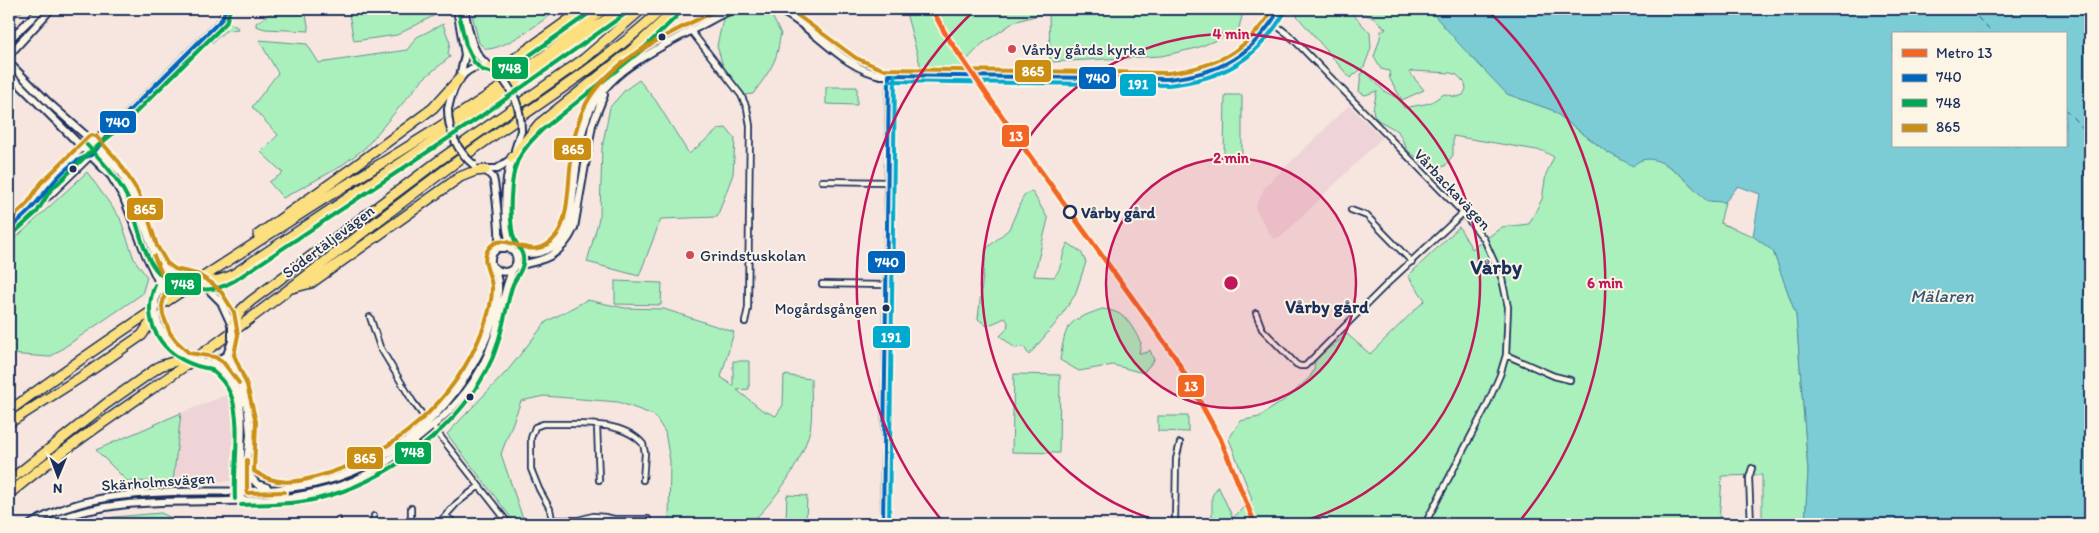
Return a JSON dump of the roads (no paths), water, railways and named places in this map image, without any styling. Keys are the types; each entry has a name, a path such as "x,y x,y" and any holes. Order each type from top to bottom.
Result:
{"highway":[{"path":"490,67 510,62 584,9"},
{"name":"Södertäljevägen","path":"9,411 131,325 473,104 546,54 603,9"},
{"path":"202,283 230,276 462,123 621,9"},
{"path":"232,326 242,309 441,160 584,59 642,9"},
{"name":"Södertäljevägen","path":"9,494 72,445 216,343 453,164 579,78 626,41 662,9"},
{"path":"512,158 539,124 632,50 676,9"},
{"path":"211,273 236,251 433,108 458,79"},
{"path":"287,290 311,283 460,178 475,171 485,170"},
{"path":"9,423 142,335 156,314"},
{"path":"9,481 106,404 160,366 186,358"}],"street":[{"path":"9,40 41,9"},
{"path":"9,56 51,9"},
{"path":"457,9 465,54 458,79 450,94 448,124 457,146 474,165 485,170 493,179 500,237 491,259 494,267 503,272 551,256 562,248 569,239 574,228 592,125 607,88"},
{"path":"464,9 474,50 480,60 499,74 508,85 518,104 520,113 521,131 517,148 506,176 507,238 517,262 514,267"},
{"path":"494,252 503,247 532,255 544,253 556,245 569,225 585,121 593,104 618,75 636,61 733,9"},
{"path":"777,9 790,16 858,67 872,73 889,75 1096,79 1186,78 1208,73 1238,58 1262,36 1273,23 1280,9"},
{"path":"9,229 32,208 50,196 92,155 116,124 222,19 224,10"},
{"name":"Vårbackavägen","path":"1273,23 1289,35 1462,213 1484,239 1502,279 1508,307 1506,355 1500,375 1486,407 1428,518 1429,524"},
{"path":"691,31 741,95 747,108 750,126 748,308 744,322"},
{"path":"9,63 49,104 92,141 122,174 140,212 156,259 167,272 175,277 191,278 202,283 221,302 232,326 232,341 227,355 212,364 202,364 186,358 168,340 156,314 156,302 161,286 175,277"},
{"path":"458,79 470,69 480,66 490,67"},
{"path":"9,74 111,176 123,196 146,255 161,286"},
{"path":"883,524 889,75"},
{"path":"32,208 45,187 92,141 116,124"},
{"path":"485,170 497,168 512,158"},
{"path":"822,181 888,182"},
{"path":"1352,210 1367,216 1412,262"},
{"path":"1256,313 1262,330 1296,364 1305,366 1390,281 1462,213"},
{"name":"Skärholmsvägen","path":"32,524 63,509 100,498 132,494 281,489 320,482 356,470 399,446 418,432 463,381 484,342 493,315 498,291 494,267"},
{"name":"Skärholmsvägen","path":"47,524 111,505 300,496 347,484 392,460 433,427 456,404 482,366 495,335 506,284 514,267"},
{"path":"822,284 887,285"},
{"path":"370,317 380,347 413,402 509,524"},
{"path":"227,355 241,386 250,423 249,499"},
{"path":"1506,355 1554,376 1570,380"},
{"path":"212,364 228,376 240,403 243,435 241,500"},
{"path":"552,520 550,509 538,489 532,469 532,432 535,427 542,424 597,425 623,431 643,444 645,454 644,480"},
{"path":"597,425 599,480"},
{"path":"1175,524 1176,459 1180,443"},
{"path":"1751,524 1749,478 1752,468"},
{"path":"248,474 262,486 281,489"},
{"path":"438,524 457,503 479,486"},
{"path":"410,508 410,524"},
{"path":"374,516 374,524"},
{"path":"446,516 456,524"},
{"path":"547,524 552,520 578,520 593,516 614,520 648,520"}],"water":[{"name":"Mälaren","path":"1429,9 2090,9 2090,524 1805,524 1808,471 1796,315 1773,251 1753,236 1760,194 1738,186 1725,202 1707,201 1683,177 1662,163 1652,159 1642,160 1633,166 1607,152 1552,110 1507,94"}],"metro line":[{"name":"13","path":"932,9 946,35 1014,134 1175,357 1220,438 1255,524"}],"place":[{"name":"Vårby gårds kyrka","path":"1012,49"},
{"name":"Vårby gård","path":"1070,212"},
{"name":"Grindstuskolan","path":"690,255"},
{"name":"Mogårdsgången","path":"886,308"}],"district":[{"name":"Vårby","path":"1496,267"},
{"name":"Vårby gård","path":"1327,307"}]}
